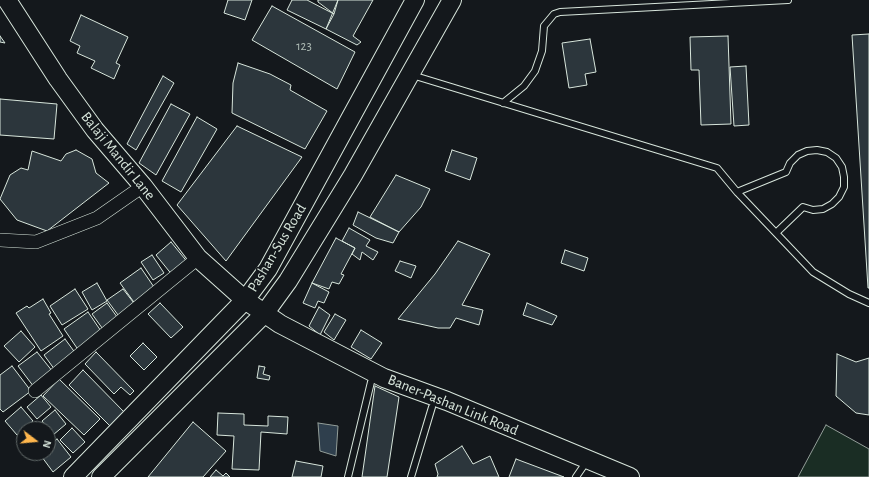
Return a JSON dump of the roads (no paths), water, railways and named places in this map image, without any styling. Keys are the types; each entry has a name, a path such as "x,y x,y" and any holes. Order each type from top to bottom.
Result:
{"main road":[{"name":"Balaji Mandir Lane","path":"7,0 58,79 95,130 143,186 198,258 245,300 264,314"},
{"name":"Pashan-Sus Road","path":"73,477 245,300 272,262 415,0"},
{"name":"Pashan-Sus Road","path":"101,477 264,314 288,281 410,75 452,0"},
{"name":"Baner-Pashan Link Road","path":"264,314 373,378 434,403 588,459 630,477"}],"street":[{"path":"0,240 36,242 97,218 143,186"},
{"path":"35,391 198,258"}],"lane":[{"path":"503,103 524,86 536,71 542,51 544,26 554,14 560,12 788,0"},
{"path":"410,75 717,168 737,192 813,272 849,294 869,303"},
{"path":"737,192 786,172 790,162 798,155 807,151 822,151 836,158 842,167 844,177 844,187 840,196 832,204 823,209 813,210 803,208 776,233"},
{"path":"348,477 373,378"},
{"path":"411,477 434,403"},
{"path":"576,477 588,459"}],"water":[{"path":"318,423 338,426 336,456 320,451"}]}
